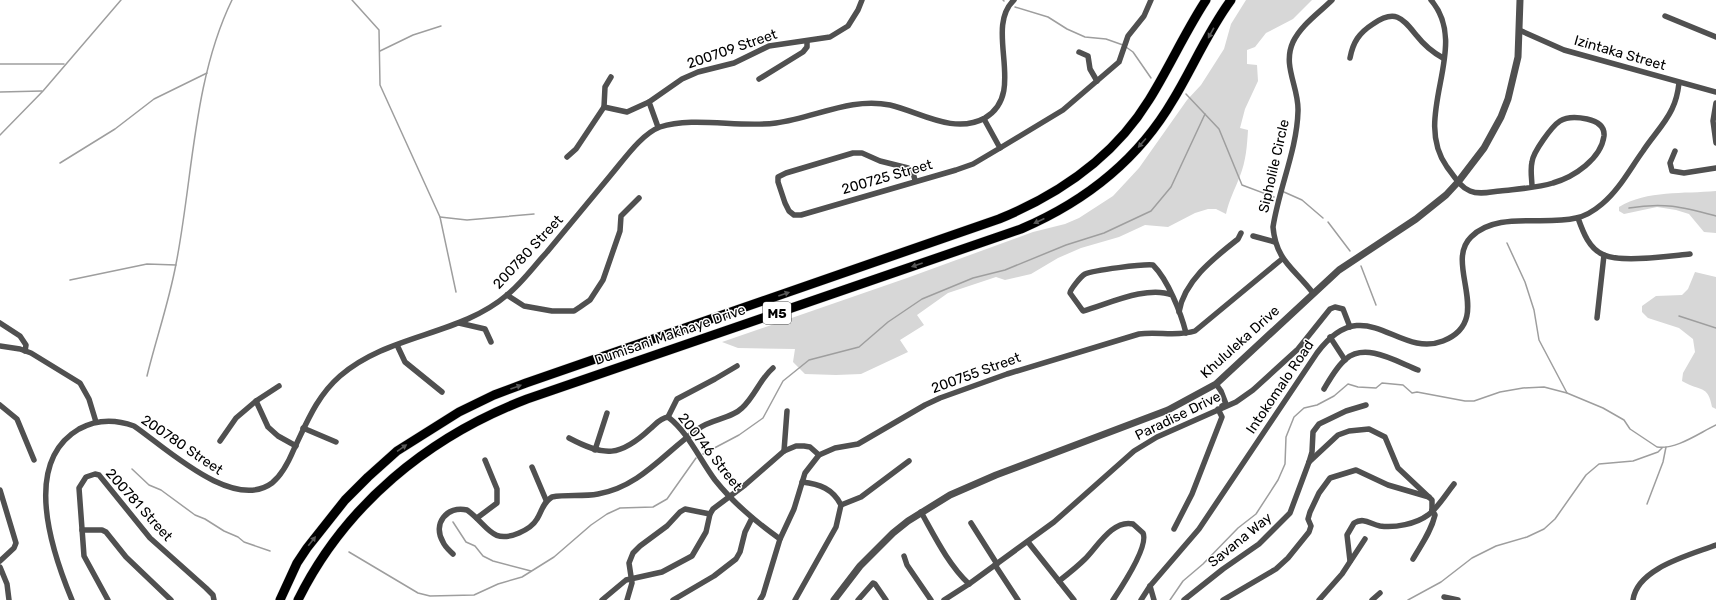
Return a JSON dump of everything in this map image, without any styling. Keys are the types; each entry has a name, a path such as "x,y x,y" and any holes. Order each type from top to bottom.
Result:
{"main road":[{"name":"Dumisani Makhaye Drive","path":"280,600 297,563 332,515 368,477 397,451 472,405 526,383 999,219 1050,195 1089,168 1128,130 1148,102 1206,0"},
{"name":"Dumisani Makhaye Drive","path":"298,600 329,548 365,504 395,475 418,457 450,435 477,420 539,395 1021,229 1050,216 1082,197 1116,170 1153,130 1173,101 1231,0"},
{"path":"275,600 297,563"}],"street":[{"name":"200709 Street","path":"604,107 627,112 649,102 678,82 698,72 734,63 769,46 826,38 838,33 852,20 862,0"},
{"path":"649,102 658,127 684,123 747,125 777,123 842,106 870,102 895,106 948,123 971,123 984,119 997,108 1003,94 1005,60 1003,16 1008,6 1014,0"},
{"name":"200725 Street","path":"915,180 913,173 908,168 858,153 850,153 778,177 778,182 789,211 794,215 801,215 973,164 1050,119 1119,62 1128,36 1144,16 1152,0"},
{"name":"Sipholile Circle","path":"1313,293 1282,259 1275,242 1274,227 1276,209 1297,127 1298,109 1290,72 1290,51 1298,33 1332,0"},
{"path":"1430,0 1438,9 1445,28 1446,38 1435,119 1434,139 1443,161 1458,182 1467,190 1478,193 1546,185 1560,180 1590,162 1603,140 1604,132 1600,124 1593,120 1573,117 1566,118 1556,124 1533,157 1532,186"},
{"name":"Khululeka Drive","path":"834,600 860,566 875,550 893,533 921,512 970,485 1168,410 1216,384 1250,354 1313,293 1360,255 1416,219 1458,182 1484,148 1501,117 1508,100 1518,57 1520,0"},
{"path":"1350,58 1354,43 1362,32 1382,18 1393,16 1403,20 1422,42 1443,58"},
{"path":"1665,16 1716,37"},
{"name":"Izintaka Street","path":"1519,30 1564,50 1716,92"},
{"path":"759,79 803,52 807,47 807,41"},
{"path":"1079,52 1088,56 1090,70 1097,80"},
{"path":"567,157 580,144 604,107 605,87 610,77"},
{"name":"Intokomalo Road","path":"1141,600 1150,586 1199,528 1317,353 1330,337 1350,327 1372,327 1417,343 1428,344 1443,341 1458,330 1465,320 1468,311 1468,296 1462,267 1462,251 1470,238 1484,227 1496,223 1546,222 1578,218 1592,212 1603,203 1618,186 1672,110 1679,83"},
{"path":"1716,103 1713,121 1716,144"},
{"path":"984,119 1000,148"},
{"name":"200780 Street","path":"72,600 57,561 48,526 47,480 51,461 64,441 72,433 96,422 116,421 134,426 205,477 221,485 237,489 258,488 273,482 288,463 303,428 318,400 338,377 364,360 397,345 459,323 474,316 507,296 573,221 634,148 658,127"},
{"path":"1675,151 1670,163 1672,171 1684,173 1716,168"},
{"path":"507,296 524,306 552,311 574,311 580,308 590,300 603,280 620,231 622,216 639,198"},
{"path":"1578,218 1590,244 1604,255 1650,258 1690,254"},
{"path":"1179,312 1181,302 1202,270 1238,240 1241,233"},
{"path":"1253,236 1275,242"},
{"path":"1597,318 1604,255"},
{"name":"200755 Street","path":"818,455 835,448 858,444 925,405 1007,374 1139,334 1152,332 1186,333 1202,326 1282,259"},
{"path":"1172,295 1165,292 1146,291 1083,311 1070,293 1071,289 1085,274 1147,264 1155,267 1172,295 1186,333"},
{"name":"Paradise Drive","path":"944,600 996,565 1054,522 1134,451 1157,437 1218,408 1236,402 1262,383 1298,348 1330,309 1335,307 1343,309 1350,327"},
{"path":"0,323 20,336 26,345 25,351"},
{"path":"459,323 485,328 491,342"},
{"path":"1330,337 1344,360"},
{"path":"397,345 405,362 442,392"},
{"path":"0,346 25,351 80,383 89,399 96,422"},
{"path":"1324,389 1344,360 1353,354 1364,351 1418,370"},
{"path":"668,417 677,399 737,366"},
{"path":"453,554 442,542 439,527 440,521 450,512 462,509 467,510 500,538 508,537 530,527 536,520 546,500 558,496 598,494 622,487 654,467 686,439 707,424 741,410 766,374 773,368"},
{"path":"1174,529 1192,494 1222,417 1218,408 1226,404 1221,391 1216,384"},
{"path":"220,441 236,418 256,401 279,386"},
{"path":"256,401 268,427 278,436 296,446"},
{"path":"0,405 17,419 34,460"},
{"name":"Savana Way","path":"1184,600 1228,565 1259,544 1280,524 1295,505 1312,452 1313,432 1319,424 1346,411 1366,405"},
{"path":"784,451 787,411"},
{"path":"596,450 607,413"},
{"name":"200746 Street","path":"569,438 596,450 607,452 627,446 637,441 661,418 668,417 716,481 736,504 780,539"},
{"path":"303,428 336,442"},
{"path":"1309,462 1338,435 1349,431 1369,429 1385,438 1398,468 1433,502 1432,510 1435,515 1433,524 1428,536 1412,560"},
{"path":"602,600 619,584 631,578 662,572 692,556 706,532 710,514 718,504 730,496 784,451 796,446 810,447 818,455 802,482 785,532 780,539 763,595 760,600"},
{"path":"477,518 497,503 496,489 485,460"},
{"path":"841,506 861,497 909,461"},
{"path":"532,467 546,500"},
{"path":"1223,600 1276,568 1299,547 1309,532 1311,526 1308,519 1319,493 1330,478 1336,475 1356,470 1388,485 1429,497"},
{"name":"200781 Street","path":"108,600 85,560 80,485 86,477 95,474 101,477 150,538 206,588 213,596 214,600"},
{"path":"795,600 836,527 841,506 835,494 828,489 802,482"},
{"path":"1350,561 1347,535 1351,526 1358,521 1366,520 1379,525 1394,526 1419,520 1429,514 1454,484"},
{"path":"0,490 16,543 0,560"},
{"path":"627,600 631,589 629,563 634,553 640,546 668,526 680,512 687,509 710,514"},
{"path":"921,512 959,575 969,584"},
{"path":"673,600 714,576 736,559 740,552 745,532 752,518"},
{"path":"971,523 1018,600"},
{"path":"1059,581 1086,558 1104,538 1117,527 1125,523 1133,524 1143,533 1143,544 1124,584 1113,600"},
{"path":"82,530 102,530 106,532 126,557 171,600"},
{"path":"1319,600 1334,583 1365,539"},
{"path":"1028,542 1074,600"},
{"path":"1633,600 1635,592 1643,579 1655,570 1716,545"},
{"path":"904,556 907,565 931,600"},
{"path":"0,567 7,584 8,600"},
{"path":"858,600 874,583 886,600"},
{"path":"1150,586 1154,600"},
{"path":"1372,600 1380,592"},
{"path":"1444,597 1458,600"}],"shaded area":[{"path":"1246,0 1312,0 1293,19 1266,33 1255,47 1247,50 1247,64 1257,65 1258,81 1245,109 1240,128 1248,130 1246,153 1244,165 1230,199 1226,214 1216,209 1208,209 1195,213 1168,227 1145,225 1119,237 1081,248 1058,258 1031,274 1005,280 996,277 948,293 917,315 924,325 900,340 908,352 861,374 805,374 793,362 795,349 738,348 722,342 907,278 1033,232 1065,224 1079,218 1113,196 1139,168 1187,100 1201,85 1224,49 1231,24"},
{"path":"1716,191 1716,233 1704,232 1689,214 1676,210 1657,207 1624,214 1619,211 1619,207 1641,198 1654,195"},
{"path":"1695,272 1716,277 1716,409 1712,407 1708,395 1705,392 1682,381 1683,373 1695,352 1693,339 1679,328 1648,318 1642,312 1642,306 1656,296 1682,295 1688,289"}],"waterway":[{"path":"0,135 43,91 121,0"},
{"path":"147,376 170,292 176,264 196,130 209,63 219,31 232,0"},
{"path":"352,0 379,30 380,85 440,217 456,292"},
{"path":"1015,7 1048,17 1067,29 1085,37 1106,39 1123,45"},
{"path":"380,51 413,35 441,26"},
{"path":"1126,47 1133,52 1151,78"},
{"path":"0,64 64,64"},
{"path":"60,163 115,129 154,99 207,73"},
{"path":"0,92 42,91"},
{"path":"1186,94 1219,129 1242,185 1274,197"},
{"path":"703,454 739,435 763,418 783,381 809,360 859,347 888,322 922,299 973,278 1005,270 1066,245 1104,233 1151,211 1171,187 1205,114"},
{"path":"1284,192 1302,200 1323,218"},
{"path":"1629,208 1653,205 1673,206 1716,216"},
{"path":"440,217 467,220 534,214"},
{"path":"1328,222 1350,251"},
{"path":"1507,243 1525,282 1534,310 1539,340 1567,393"},
{"path":"70,280 147,264 176,265"},
{"path":"1361,266 1376,305"},
{"path":"1679,316 1716,328"},
{"path":"1170,600 1183,581 1203,564 1238,528 1256,514 1278,480 1285,464 1286,437 1294,417 1304,408 1317,405 1334,396 1348,384 1358,387 1376,388 1382,383 1403,385 1412,393 1417,392 1465,401 1474,401 1500,392 1523,388 1544,387 1567,393 1603,408 1624,420 1630,429 1657,447 1672,446 1716,425"},
{"path":"1647,504 1663,462 1666,447"},
{"path":"1408,600 1441,582 1472,558 1496,546 1527,537 1544,529 1555,519 1586,475 1599,464 1633,461 1658,452 1662,448"},
{"path":"349,552 418,593 430,596 474,595 498,584 522,577 554,557 591,525 607,514 620,508 653,507 667,499 696,458"},
{"path":"132,469 149,485 161,490 195,515 238,537 244,542 270,551"},
{"path":"453,522 466,542 475,546 483,556 493,561 531,571"}]}
